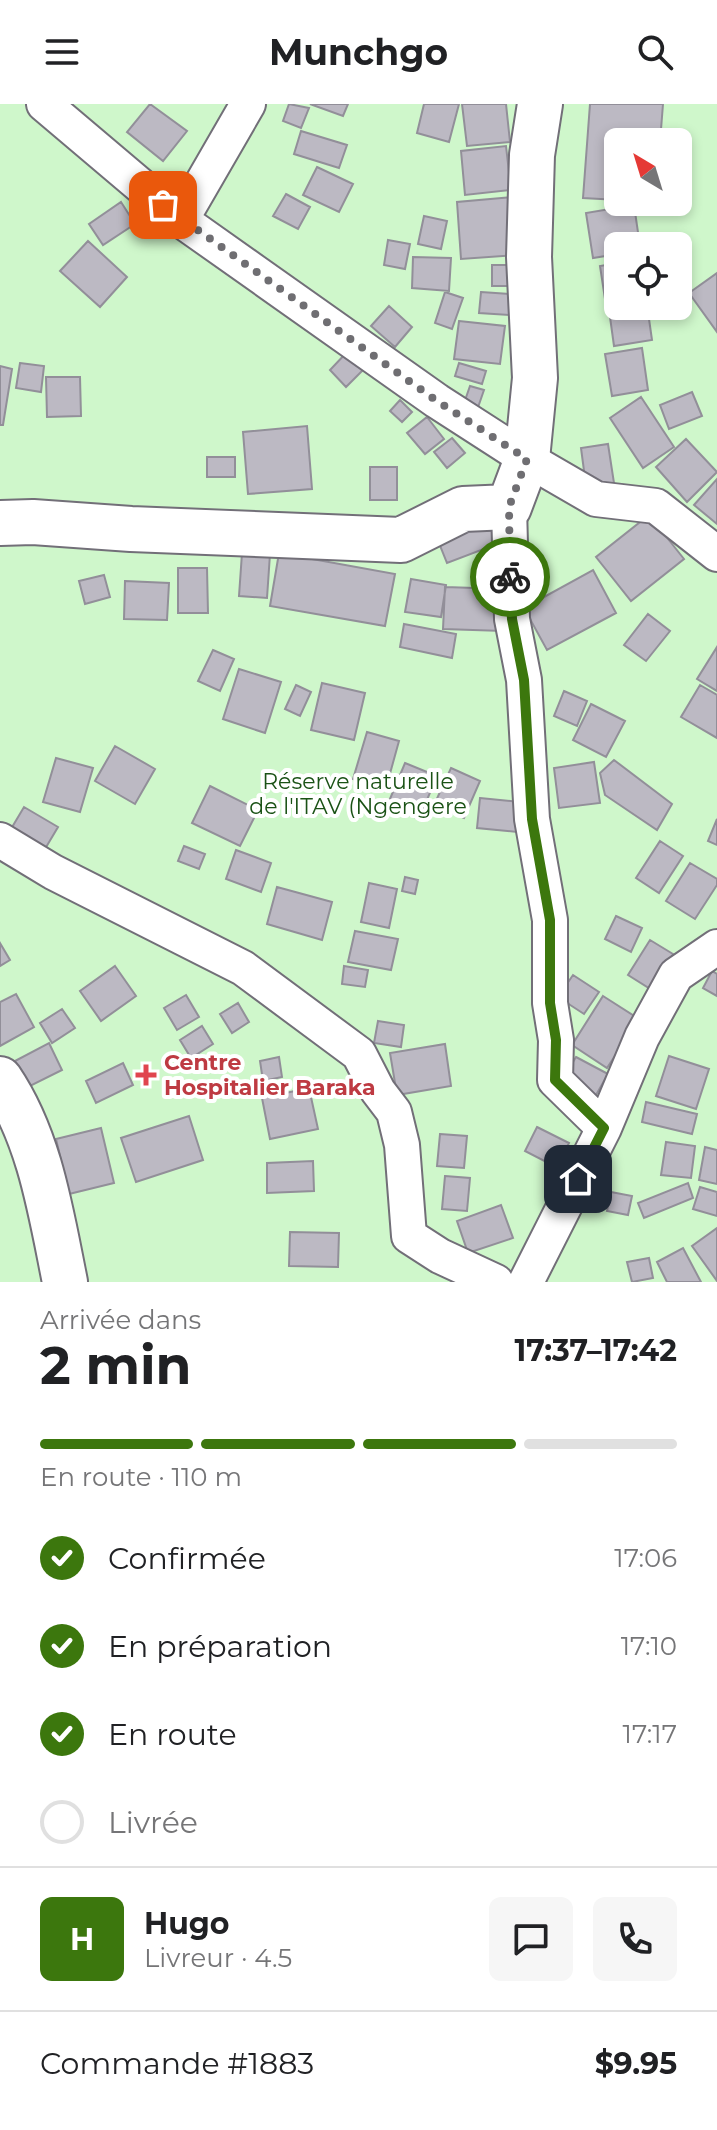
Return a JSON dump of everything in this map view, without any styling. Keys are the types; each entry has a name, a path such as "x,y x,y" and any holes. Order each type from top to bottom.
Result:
{"street":[{"path":"44,104 181,220 437,401 596,499 656,506 717,554"},
{"path":"181,220 248,104"},
{"path":"540,104 532,155 529,257 535,378 527,459 509,507 512,619 524,680 532,819 550,920 550,1003 556,1040 555,1080 604,1128"},
{"path":"0,523 401,540 463,509 509,507"},
{"path":"0,840 53,872 243,968 359,1054 378,1091 394,1112 402,1145 409,1236 440,1256 496,1282"},
{"path":"526,1282 604,1128 642,1037 676,975 717,947"},
{"path":"0,1079 15,1102 39,1166 65,1282"}],"green space":[{"name":"Réserve naturelle de l'ITAV (Ngengere","path":"0,104 717,104 717,1282 0,1282"}],"building":[{"path":"150,104 187,131 163,161 127,132"},
{"path":"289,104 309,108 301,128 283,121"},
{"path":"310,104 348,104 343,116"},
{"path":"424,104 459,104 449,142 417,133"},
{"path":"462,104 506,104 510,142 467,146"},
{"path":"590,104 663,104 661,128 604,128 604,199 583,198"},
{"path":"301,131 347,145 339,168 294,154"},
{"path":"506,146 511,190 465,195 461,151"},
{"path":"317,167 353,184 339,212 303,195"},
{"path":"286,194 310,207 298,229 273,216"},
{"path":"514,197 519,255 461,259 457,202"},
{"path":"121,202 135,224 103,245 89,224"},
{"path":"604,210 604,216 636,216 638,232 604,232 604,256 593,258 586,213"},
{"path":"424,216 447,221 441,249 418,244"},
{"path":"388,240 410,244 405,269 384,265"},
{"path":"88,241 127,277 100,307 60,271"},
{"path":"413,257 451,258 449,291 412,288"},
{"path":"492,265 519,265 519,286 492,286"},
{"path":"604,265 604,292 600,266"},
{"path":"717,273 717,332 692,297 692,291"},
{"path":"445,292 463,298 452,329 435,323"},
{"path":"481,292 511,294 509,315 479,313"},
{"path":"389,306 412,327 395,347 371,326"},
{"path":"610,320 649,320 652,340 614,346"},
{"path":"459,321 505,326 500,364 454,359"},
{"path":"642,348 648,390 612,396 605,354"},
{"path":"348,351 365,368 346,387 330,370"},
{"path":"20,363 44,366 41,392 16,388"},
{"path":"459,363 486,371 482,384 455,376"},
{"path":"0,366 12,369 3,425 0,425"},
{"path":"46,377 80,377 81,416 47,417"},
{"path":"470,386 484,390 476,413 462,409"},
{"path":"692,392 702,416 669,429 660,405"},
{"path":"641,397 674,447 643,468 610,418"},
{"path":"400,400 412,412 402,422 390,411"},
{"path":"427,417 444,439 425,454 407,433"},
{"path":"307,426 312,489 248,494 243,432"},
{"path":"452,438 465,453 447,468 434,452"},
{"path":"686,439 717,472 687,502 656,467"},
{"path":"608,444 614,483 586,486 581,448"},
{"path":"207,457 235,457 235,477 207,477"},
{"path":"370,467 397,467 397,500 370,500"},
{"path":"717,479 717,524 694,505"},
{"path":"495,515 505,541 447,563 437,538"},
{"path":"649,515 684,559 631,601 596,557"},
{"path":"242,553 270,554 267,598 239,596"},
{"path":"279,553 395,574 385,626 270,606"},
{"path":"178,568 207,568 208,613 178,613"},
{"path":"593,570 616,613 547,650 524,608"},
{"path":"104,575 110,597 85,604 79,581"},
{"path":"411,579 446,585 441,617 405,612"},
{"path":"125,581 169,583 167,620 124,619"},
{"path":"445,587 505,589 503,631 443,629"},
{"path":"648,614 670,631 646,661 624,645"},
{"path":"404,624 456,634 452,658 400,647"},
{"path":"717,647 717,691 697,679"},
{"path":"213,650 234,659 220,691 198,681"},
{"path":"239,669 281,682 265,733 223,719"},
{"path":"322,683 365,693 354,740 311,730"},
{"path":"296,685 311,692 300,716 285,709"},
{"path":"700,685 717,695 717,738 681,717"},
{"path":"564,691 587,701 577,726 554,716"},
{"path":"591,704 625,721 606,757 573,740"},
{"path":"367,732 399,741 386,788 353,779"},
{"path":"115,746 155,769 135,804 95,781"},
{"path":"56,758 93,768 80,812 43,802"},
{"path":"614,760 672,804 657,830 605,795 600,773"},
{"path":"594,762 600,803 559,808 554,768"},
{"path":"405,763 437,776 419,819 387,806"},
{"path":"451,768 480,781 464,818 434,805"},
{"path":"210,786 258,810 240,846 192,823"},
{"path":"480,798 520,802 517,832 477,828"},
{"path":"24,807 58,827 45,849 11,829"},
{"path":"717,819 717,845 708,841"},
{"path":"660,841 683,856 659,893 636,878"},
{"path":"184,846 205,854 199,869 178,861"},
{"path":"236,850 271,863 261,892 226,879"},
{"path":"690,863 717,879 717,885 695,919 666,901"},
{"path":"405,877 418,880 415,894 402,891"},
{"path":"369,883 397,889 389,928 361,922"},
{"path":"277,887 332,902 322,940 267,924"},
{"path":"616,916 642,928 631,952 605,939"},
{"path":"355,931 398,939 391,970 348,962"},
{"path":"650,940 673,954 652,990 628,975"},
{"path":"0,943 10,960 0,966"},
{"path":"115,966 136,996 101,1021 80,991"},
{"path":"344,966 368,970 365,987 342,984"},
{"path":"712,971 717,974 717,996 703,988"},
{"path":"573,975 599,992 584,1014 558,997"},
{"path":"16,994 34,1027 0,1046 0,1002"},
{"path":"186,995 199,1017 177,1030 164,1008"},
{"path":"603,996 639,1019 607,1068 572,1045"},
{"path":"238,1003 249,1022 232,1033 220,1014"},
{"path":"62,1009 75,1028 52,1043 40,1023"},
{"path":"378,1021 404,1025 401,1047 374,1043"},
{"path":"202,1026 213,1044 191,1058 180,1040"},
{"path":"49,1043 62,1070 28,1087 15,1061"},
{"path":"445,1044 451,1086 397,1095 390,1053"},
{"path":"669,1056 709,1069 696,1109 656,1096"},
{"path":"279,1057 282,1077 263,1081 260,1061"},
{"path":"576,1057 608,1074 596,1095 564,1077"},
{"path":"123,1063 133,1085 96,1103 86,1081"},
{"path":"309,1088 318,1129 270,1139 262,1098"},
{"path":"646,1102 697,1114 692,1134 642,1122"},
{"path":"189,1116 203,1160 136,1182 121,1138"},
{"path":"537,1127 569,1143 556,1167 525,1151"},
{"path":"101,1128 114,1183 69,1194 56,1139"},
{"path":"440,1134 467,1136 464,1168 437,1166"},
{"path":"666,1142 695,1146 691,1178 661,1175"},
{"path":"705,1147 717,1150 717,1184 699,1180"},
{"path":"313,1161 314,1191 267,1193 267,1163"},
{"path":"445,1176 470,1178 467,1211 442,1209"},
{"path":"688,1183 693,1198 644,1218 638,1203"},
{"path":"700,1187 717,1192 717,1216 693,1209"},
{"path":"611,1192 632,1196 628,1215 607,1211"},
{"path":"501,1205 513,1238 468,1253 457,1221"},
{"path":"717,1228 717,1281 692,1246"},
{"path":"290,1232 339,1233 338,1267 289,1266"},
{"path":"683,1248 701,1282 667,1282 657,1262"},
{"path":"649,1258 653,1278 632,1282 627,1262"}],"way so far":[{"path":"163,205 437,401 527,459 509,507 510,577"}],"place":[{"name":"Centre Hospitalier Baraka","path":"146,1075"}],"route":[{"path":"510,577 512,619 524,680 532,819 550,920 550,1003 556,1040 555,1080 604,1128 578,1179"}]}
